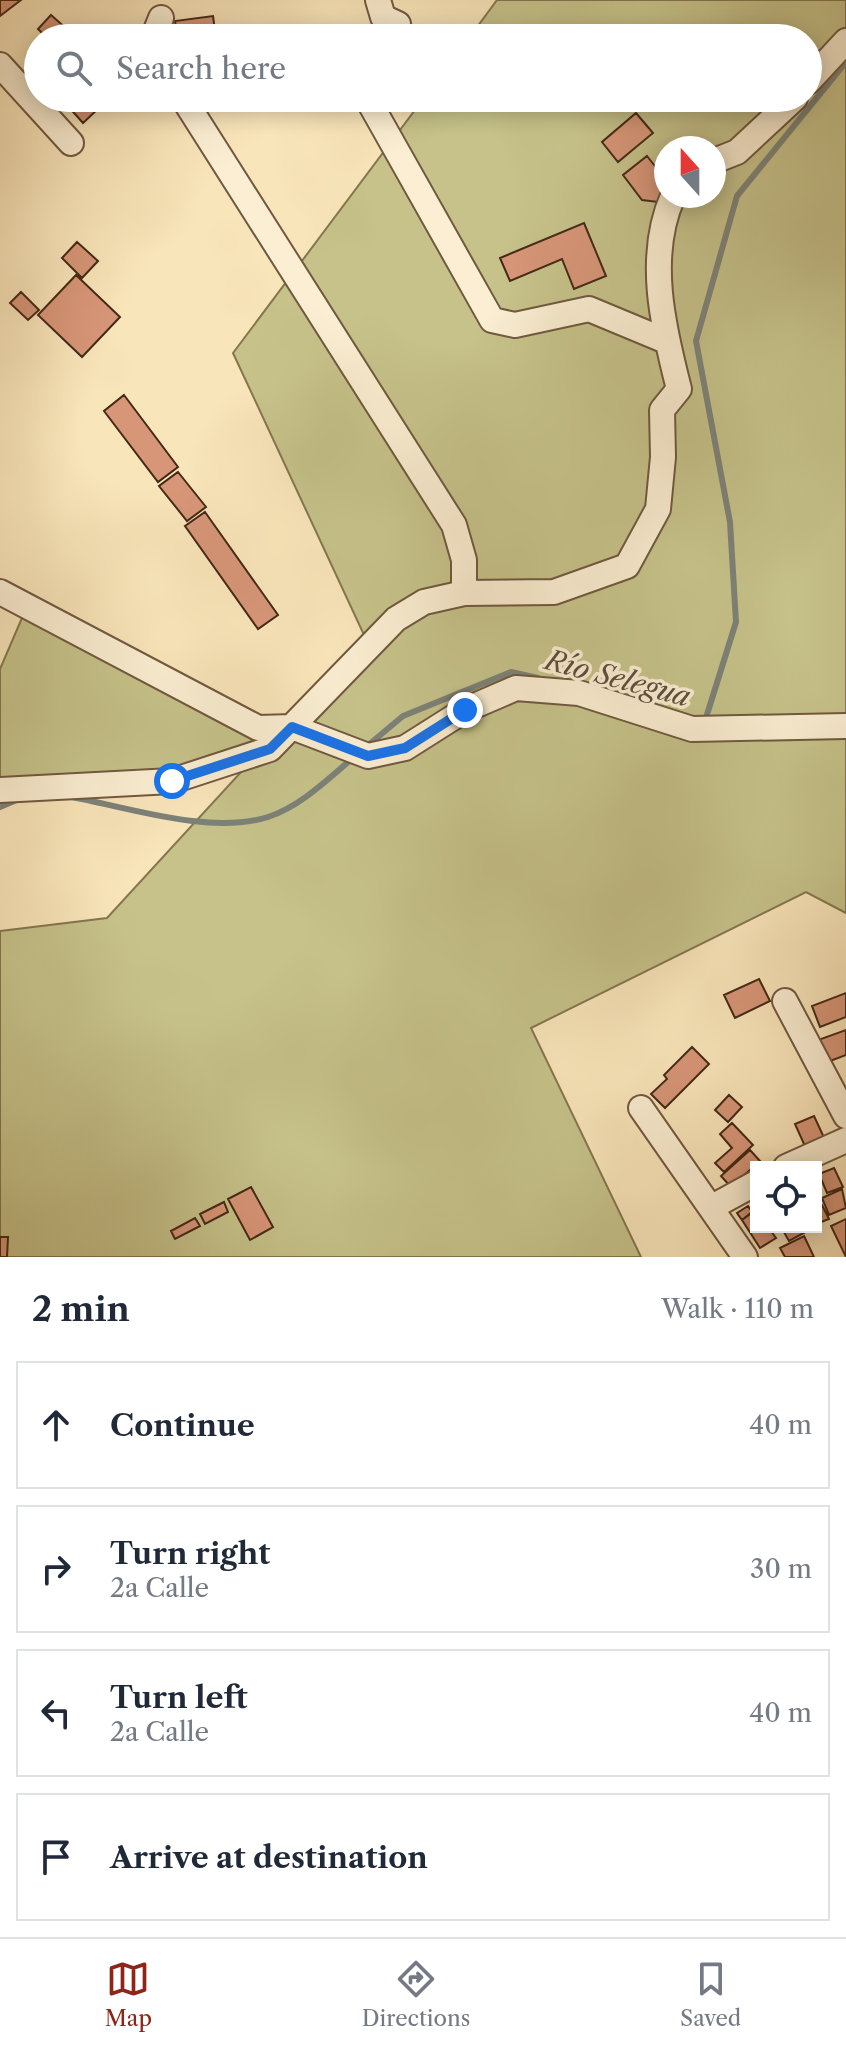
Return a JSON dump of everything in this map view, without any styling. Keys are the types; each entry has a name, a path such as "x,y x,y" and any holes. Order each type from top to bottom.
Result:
{"street":[{"path":"378,0 383,17 398,24"},
{"path":"822,67 846,41"},
{"path":"0,65 24,91"},
{"path":"43,112 71,143"},
{"path":"192,112 454,525 464,560 464,593"},
{"path":"375,112 492,320 515,325 589,309 666,341"},
{"path":"726,156 737,152 780,112"},
{"path":"0,790 172,781 270,749 396,619 424,602 464,593 554,592 627,566 658,509 663,457 662,410 679,389 666,341 657,252 662,220 668,208"},
{"path":"0,592 258,728 292,727 359,753 405,748 465,710 516,688 579,693 692,729 846,726"},
{"path":"785,1001 846,1116"},
{"path":"641,1108 745,1257"},
{"path":"799,1161 846,1140"},
{"path":"712,1207 750,1186"}],"shaded area":[{"path":"497,0 846,0 846,913 806,892 531,1028 641,1257 0,1257 0,931 107,918 365,637 233,353 414,112 822,112 822,24 479,24"},
{"path":"28,604 258,728 254,746 177,779 0,792 0,669"}],"building":[{"path":"0,0 21,0 0,16"},
{"path":"51,15 61,24 43,24"},
{"path":"213,16 214,24 175,24 175,21"},
{"path":"73,112 95,112 83,123"},
{"path":"636,113 653,133 618,162 602,142"},
{"path":"647,156 654,165 654,202 642,200 623,175"},
{"path":"584,223 606,276 574,289 562,259 510,281 500,258"},
{"path":"77,242 98,261 82,278 62,258"},
{"path":"76,275 120,317 82,357 38,315"},
{"path":"21,292 39,310 28,320 10,303"},
{"path":"124,395 178,467 158,482 104,411"},
{"path":"178,472 206,507 187,521 159,486"},
{"path":"205,512 278,615 258,629 185,526"},
{"path":"759,979 770,1001 735,1018 724,995"},
{"path":"846,993 846,1017 820,1027 812,1006"},
{"path":"846,1030 846,1055 825,1063 818,1040"},
{"path":"692,1047 709,1064 665,1108 651,1094 667,1079 664,1075"},
{"path":"729,1095 742,1107 728,1122 715,1110"},
{"path":"814,1116 827,1144 808,1153 795,1124"},
{"path":"732,1123 753,1145 724,1172 715,1163 732,1148 720,1134"},
{"path":"750,1150 760,1161 750,1161 750,1170 731,1187 721,1176"},
{"path":"834,1168 843,1187 827,1193 822,1173"},
{"path":"251,1187 273,1227 250,1240 228,1199"},
{"path":"842,1189 846,1208 829,1215 822,1198"},
{"path":"224,1202 228,1212 205,1224 200,1214"},
{"path":"822,1205 829,1219 822,1222"},
{"path":"748,1206 750,1209 750,1214 742,1220 737,1213"},
{"path":"750,1214 750,1232 742,1220"},
{"path":"195,1218 200,1226 175,1239 171,1231"},
{"path":"846,1219 846,1257 831,1226"},
{"path":"750,1233 772,1233 776,1238 760,1248"},
{"path":"784,1233 804,1233 789,1241"},
{"path":"804,1236 814,1257 785,1257 780,1248"},
{"path":"0,1237 8,1237 7,1257 0,1257"}],"waterway":[{"name":"Río Selegua","path":"822,92 846,62"},
{"name":"Río Selegua","path":"705,721 736,622 730,522 696,341 737,196 805,112"},
{"name":"Río Selegua","path":"366,747 403,716 511,672 538,678"},
{"name":"Río Selegua","path":"72,797 170,818 246,822 268,817 292,806 354,757"},
{"name":"Río Selegua","path":"0,807 19,799"}],"route":[{"path":"172,781 270,749 292,727 368,756 405,748 465,710"}]}
